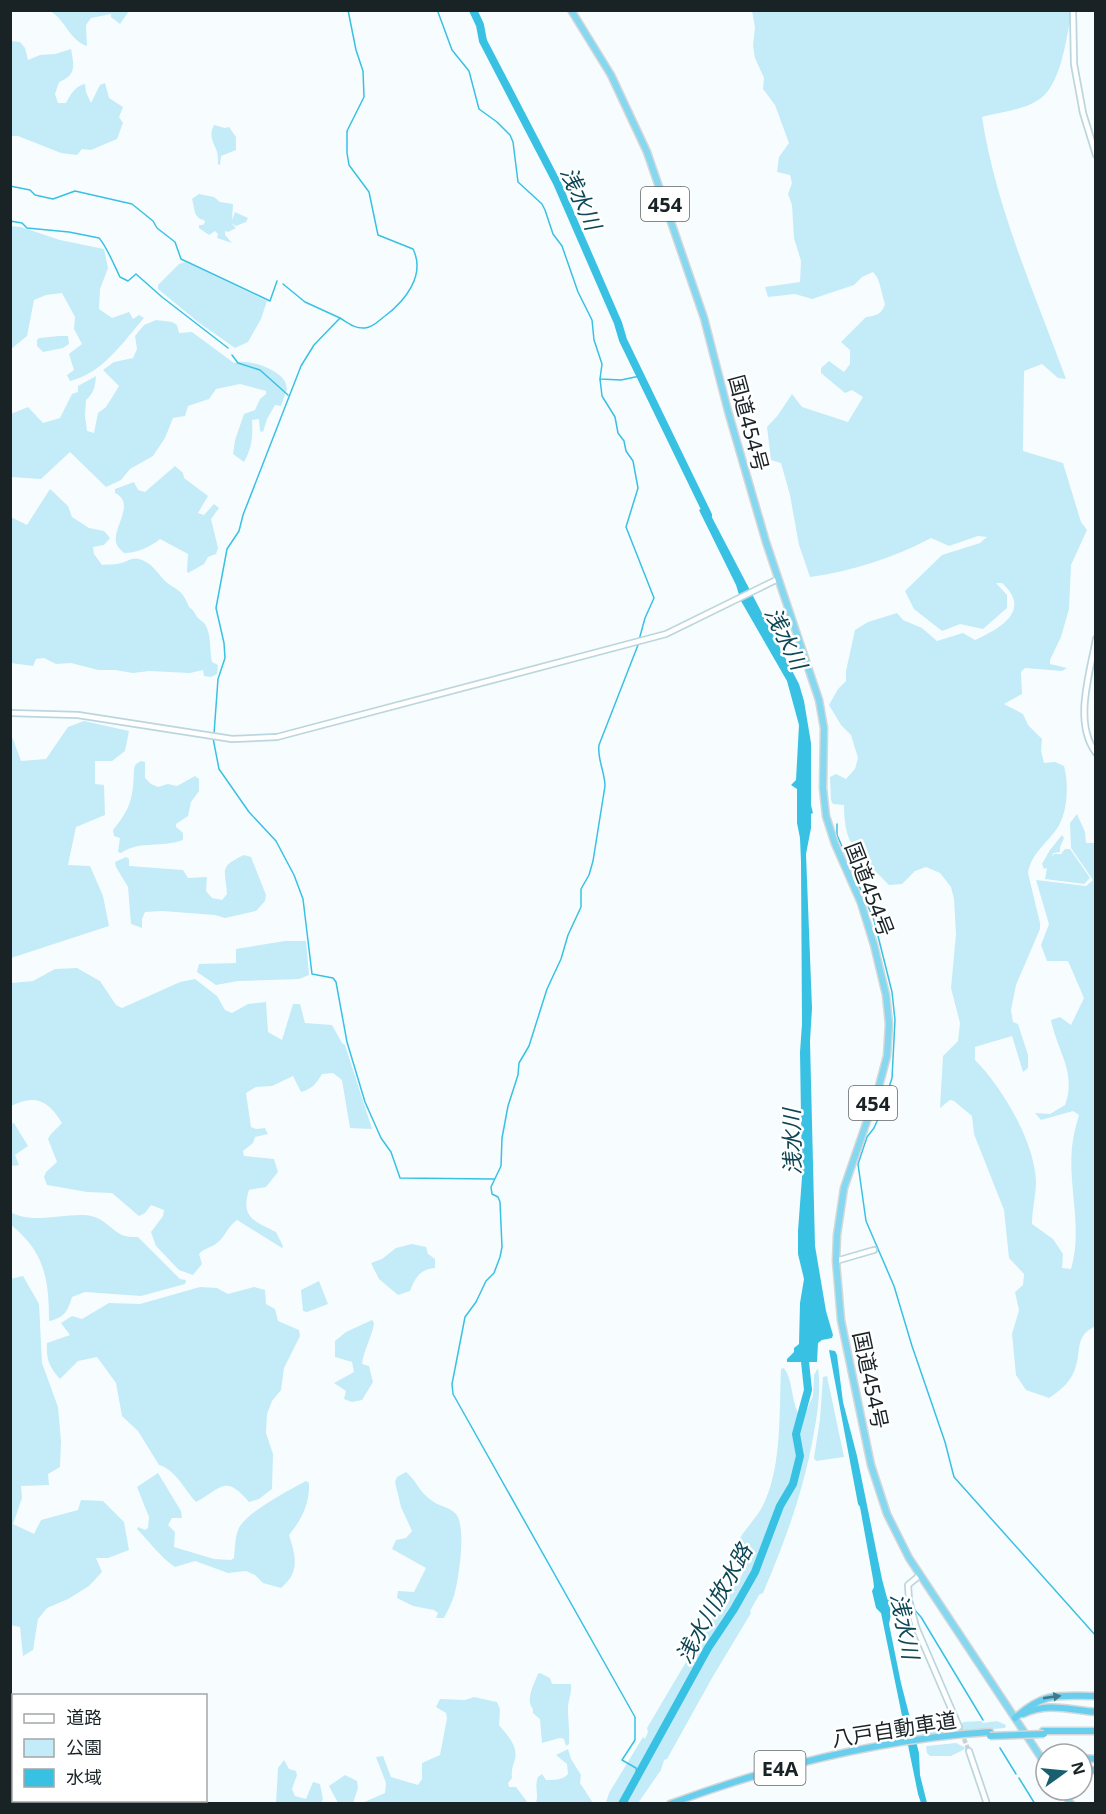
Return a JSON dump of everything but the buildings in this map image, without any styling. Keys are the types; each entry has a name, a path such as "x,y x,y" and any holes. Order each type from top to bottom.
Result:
{"highway":[{"name":"国道454号","path":"571,10 611,75 651,162 704,318 745,473 823,714 823,788 826,816 835,844 869,926 886,995 889,1034 885,1066 844,1188 837,1235 836,1262 841,1320 871,1465 887,1514 920,1575 1034,1747"},
{"path":"1015,1718 1034,1702 1048,1696 1095,1696"},
{"path":"1015,1718 1041,1707 1095,1712"},
{"name":"八戸自動車道","path":"670,1803 754,1775 822,1757 894,1745 990,1734 1095,1733"},
{"name":"八戸自動車道","path":"679,1803 812,1762 894,1745"}],"street":[{"path":"1073,10 1074,64 1077,87 1095,155"},
{"path":"10,713 78,715 232,739 277,737 658,637 687,625 778,579"},
{"path":"1095,639 1084,718 1087,738 1095,753"},
{"path":"836,1262 874,1250"},
{"path":"920,1575 908,1585 912,1614 959,1727"},
{"path":"969,1751 987,1803"}],"green space":[{"path":"111,10 112,13 112,11 129,11 120,24 111,17 111,14 91,18 86,25 87,46 76,39 60,19 50,11"},
{"path":"752,11 1072,11 1057,74 1044,95 1035,102 1022,107 982,117 988,151 1007,217 1029,283 1066,379 1058,378 1042,364 1024,371 1023,451 1063,463 1081,522 1087,530 1071,565 1069,609 1061,637 1050,660 1050,664 1067,668 1062,671 1025,668 1021,672 1022,694 1004,704 1023,714 1028,725 1042,739 1041,751 1044,763 1055,762 1064,766 1067,781 1063,816 1036,855 1028,873 1040,929 1016,985 1011,1010 1013,1022 1018,1024 1028,1055 1028,1068 1023,1072 1012,1036 975,1047 975,1060 1006,1100 1030,1150 1036,1182 1032,1224 1053,1239 1063,1254 1062,1268 1071,1269 1076,1223 1071,1162 1079,1115 1073,1111 1041,1120 1035,1113 1050,1114 1065,1105 1069,1082 1051,1020 1060,1017 1071,1025 1084,998 1068,961 1047,961 1041,945 1049,924 1036,880 1086,886 1093,880 1071,848 1070,823 1077,814 1085,832 1086,843 1096,843 1096,1326 1082,1338 1076,1366 1069,1381 1049,1398 1026,1390 1016,1375 1012,1334 1019,1310 1015,1292 1023,1285 1024,1274 1009,1258 1004,1210 974,1134 972,1116 950,1100 940,1108 943,1056 958,1041 960,1023 951,988 956,934 951,887 940,873 926,867 915,871 902,884 889,885 856,851 847,833 844,805 833,804 831,800 830,777 836,774 846,779 855,769 858,758 851,735 841,725 829,705 838,689 846,681 855,630 868,622 897,613 903,620 922,628 937,641 963,633 975,640 1003,624 1010,617 1014,602 1011,593 1002,583 996,583 1007,595 1007,608 983,629 960,624 942,631 914,609 905,591 942,555 980,543 987,537 978,536 949,546 931,538 872,563 810,577 799,545 790,495 781,463 771,460 767,427 792,394 802,407 848,422 863,397 852,390 845,393 821,373 821,368 829,361 844,372 850,364 850,350 841,342 866,317 880,312 885,304 873,272 862,277 854,285 812,299 795,294 768,297 765,287 800,282 801,261 794,238 792,205 788,194 792,183 790,175 777,172 779,157 789,143 775,105 763,89 764,78 755,58 753,46 755,27"},
{"path":"11,41 20,42 25,48 28,60 40,55 55,54 71,49 73,69 69,76 59,82 55,94 58,103 66,103 76,89 85,84 91,103 100,85 105,83 109,98 123,107 119,117 123,123 117,139 91,150 82,149 77,155 61,153 18,136 11,136"},
{"path":"214,125 229,127 236,137 236,150 221,156 220,165 212,137"},
{"path":"199,194 233,204 232,220 235,212 248,218 246,222 236,226 231,223 236,228 225,231 225,235 232,243 217,238 218,234 215,231 209,235 199,228 199,225 205,222 196,215 192,199"},
{"path":"11,226 60,240 104,249 108,268 100,289 99,309 112,318 129,312 133,319 139,315 144,318 112,356 82,377 70,381 67,375 74,370 69,354 82,344 74,329 75,317 62,293 46,295 34,300 27,336 11,349"},
{"path":"185,262 267,301 261,319 248,342 235,348 198,322 158,289 158,285 179,264"},
{"path":"156,320 172,322 177,325 179,333 192,332 234,363 245,362 260,365 285,381 287,389 281,406 275,405 263,432 260,431 259,419 252,420 251,442 244,462 233,454 235,440 244,414 255,410 266,391 240,384 216,389 209,399 188,406 185,416 173,418 165,438 153,456 130,469 121,480 106,487 70,452 41,479 11,477 11,414 28,407 43,423 60,418 72,394 78,392 78,386 96,376 94,390 86,400 85,416 87,431 94,433 98,413 106,407 119,386 103,370 114,362 133,358 137,349 135,336 144,325"},
{"path":"68,336 69,344 63,348 43,352 37,346 39,338"},
{"path":"175,466 183,473 184,478 208,496 198,513 204,515 214,504 219,508 211,519 218,548 216,554 208,557 204,564 188,573 188,554 160,539 152,545 129,553 124,553 116,542 124,503 115,493 115,489 134,482 138,490 145,492"},
{"path":"50,489 68,506 72,517 89,528 104,531 110,538 104,545 93,547 94,554 102,565 119,564 134,558 143,560 181,593 189,607 205,624 210,638 212,662 218,665 217,674 211,677 204,676 203,670 190,673 149,671 133,673 98,670 71,663 56,664 44,658 36,659 33,666 11,663 11,517 27,525"},
{"path":"84,721 129,731 125,751 112,761 95,761 95,784 104,785 105,815 76,827 68,865 90,866 103,896 109,926 11,958 11,738 21,761 46,759 68,727"},
{"path":"141,761 145,762 145,778 151,784 158,787 168,784 177,786 195,776 199,779 199,791 191,802 188,816 176,824 176,827 183,833 183,840 168,844 144,845 121,853 118,852 120,838 114,836 113,830 128,808 132,794 134,768"},
{"path":"1062,835 1064,838 1060,852 1053,853 1052,857 1054,854 1061,854 1065,849 1070,849 1090,878 1084,884 1045,879 1047,868 1044,869 1042,864"},
{"path":"244,855 251,857 266,895 265,901 256,911 225,918 215,915 162,911 145,912 142,928 131,924 128,887 115,862 126,857 129,859 129,866 183,870 188,878 207,877 206,891 212,898 222,900 227,894 225,869 231,862"},
{"path":"285,941 306,941 309,975 299,979 238,981 216,985 197,972 199,964 236,963 236,949"},
{"path":"77,968 100,981 116,1005 122,1008 180,982 195,979 217,996 225,1010 232,1013 248,1004 266,1002 268,1032 282,1040 293,1004 300,1004 305,1023 332,1025 345,1045 372,1129 350,1128 342,1080 333,1073 322,1074 313,1086 301,1092 293,1076 272,1086 256,1087 246,1093 251,1127 265,1128 268,1134 255,1137 253,1143 243,1151 244,1156 274,1159 278,1172 266,1187 249,1190 246,1207 251,1217 276,1232 282,1248 237,1220 220,1241 199,1254 202,1264 193,1275 179,1270 156,1246 151,1232 163,1216 164,1210 151,1205 145,1213 139,1216 112,1193 87,1192 47,1185 44,1177 46,1172 57,1162 48,1139 62,1123 52,1109 40,1101 27,1100 11,1106 11,983 33,981 55,969"},
{"path":"14,1123 28,1146 15,1155 19,1165 13,1166 10,1124"},
{"path":"10,1212 19,1216 37,1218 75,1215 95,1217 122,1235 138,1237 180,1279 186,1280 185,1284 141,1296 85,1292 72,1297 65,1313 49,1321 48,1292 43,1268 31,1246 11,1225"},
{"path":"412,1244 426,1247 428,1254 435,1259 435,1268 422,1272 416,1278 410,1291 398,1295 379,1279 371,1263 382,1259 396,1248"},
{"path":"23,1276 39,1304 42,1363 58,1407 61,1441 60,1467 48,1474 49,1485 21,1486 22,1498 13,1524 34,1534 41,1520 78,1510 81,1500 103,1501 124,1522 129,1550 108,1558 96,1558 102,1572 89,1586 47,1608 38,1619 33,1650 23,1656 20,1627 10,1625 10,1279"},
{"path":"319,1281 328,1304 307,1312 303,1311 301,1290"},
{"path":"200,1287 217,1288 228,1294 254,1287 265,1290 266,1304 275,1309 278,1321 299,1330 300,1336 284,1368 281,1390 272,1401 267,1414 266,1433 273,1454 272,1489 259,1499 249,1502 234,1488 223,1486 196,1502 175,1475 159,1465 138,1431 122,1416 116,1383 97,1357 78,1361 60,1379 53,1371 47,1354 47,1343 70,1335 61,1323 72,1316 82,1319 109,1303 140,1304"},
{"path":"372,1320 373,1328 362,1364 369,1366 373,1382 362,1400 352,1402 344,1399 346,1391 334,1383 354,1372 352,1362 335,1357 335,1341 346,1332"},
{"path":"784,1368 789,1378 798,1413 807,1409 813,1396 814,1375 818,1368 819,1400 805,1474 787,1534 763,1593 759,1595 751,1613 667,1759 664,1760 661,1770 638,1803 606,1803 609,1793 643,1737 645,1739 647,1728 735,1579 738,1582 743,1573 737,1562 736,1552 742,1536 760,1511 770,1486 777,1454 781,1369"},
{"path":"827,1376 844,1457 816,1461 814,1458 823,1377"},
{"path":"406,1472 427,1497 453,1511 459,1519 461,1551 457,1585 444,1618 436,1618 438,1613 434,1610 413,1606 397,1598 398,1591 414,1592 426,1568 392,1549 396,1540 406,1538 412,1531 401,1507 395,1482 397,1477"},
{"path":"158,1473 181,1511 182,1518 172,1518 168,1525 175,1532 174,1547 214,1559 231,1560 234,1558 237,1533 245,1520 281,1495 306,1481 309,1483 304,1511 289,1535 295,1564 287,1582 281,1588 263,1583 255,1575 246,1571 228,1573 195,1561 175,1567 170,1564 137,1529 138,1527 145,1530 148,1528 149,1517 137,1487"},
{"path":"540,1673 550,1678 552,1684 571,1684 568,1709 569,1744 566,1746 564,1739 560,1738 542,1743 540,1719 533,1713 530,1701 533,1687"},
{"path":"474,1697 497,1702 500,1709 499,1725 511,1740 516,1754 512,1778 508,1783 509,1787 516,1787 528,1803 362,1803 385,1793 386,1783 376,1757 383,1756 391,1777 418,1785 422,1779 422,1763 440,1755 447,1718 446,1713 436,1707 440,1699 465,1700"},
{"path":"951,1721 957,1727 963,1722 981,1721 983,1723 997,1721 1006,1725 1005,1728 922,1735 921,1729 924,1725"},
{"path":"10,1730 12,1730 12,1802 96,1803 11,1803"},
{"path":"956,1743 965,1749 951,1756 930,1756 927,1753 927,1746"},
{"path":"568,1749 581,1775 580,1783 593,1803 536,1803 538,1777 542,1774 546,1780 555,1780 568,1774 567,1764 556,1755"},
{"path":"284,1760 289,1769 296,1771 297,1775 292,1789 295,1796 306,1799 313,1782 320,1784 323,1799 321,1803 276,1803 278,1768"},
{"path":"345,1775 357,1781 358,1788 353,1803 338,1803 329,1786"}],"water":[{"path":"706,506 799,684 811,743 813,813 811,814 806,854 812,1008 810,1041 815,1246 826,1311 833,1335 832,1338 818,1343 817,1362 787,1362 794,1348 799,1344 800,1303 804,1279 798,1254 802,1177 801,862 797,823 797,789 791,785 796,780 799,725 787,681 741,601 736,585 699,510"},
{"path":"829,1350 835,1351 837,1355 843,1402 857,1456 882,1579 887,1598 890,1598 889,1624 919,1753 920,1775 927,1803 921,1803 918,1794 881,1613 876,1608 872,1591 873,1579"}],"waterway":[{"path":"214,734 218,679 225,658 216,608 227,549 239,531 243,515 301,366 314,345 340,318 355,327 365,328 373,325 392,310 411,287 417,268 413,249 378,235 369,192 349,165 347,131 364,97 363,71 348,10"},
{"name":"浅水川","path":"473,10 480,25 483,41 557,183 618,323 623,340 708,515"},
{"path":"438,12 452,50 469,71 479,109 510,135 518,182 542,204 553,234 562,246 578,292 592,320 594,340 602,364 600,379 621,380 640,376"},
{"path":"10,186 30,190 35,195 53,199 75,191 132,204 175,242 181,259 270,301 277,281"},
{"path":"10,221 22,223 27,228 69,232 99,238 120,277 128,281 136,274 228,348"},
{"path":"283,284 305,302 340,318"},
{"path":"232,355 238,363 260,370 288,395"},
{"path":"600,379 602,396 615,417 618,433 633,461 638,488 626,527 654,598 639,640"},
{"path":"637,1778 636,1768 622,1760 635,1740 635,1717 453,1394 452,1384 465,1317 476,1302 486,1281 494,1273 500,1257 502,1247 500,1202 498,1197 492,1194 491,1187 501,1166 502,1138 508,1106 518,1075 519,1063 529,1046 547,989 581,907 581,889 589,875 593,861 605,786 599,745 638,645"},
{"path":"213,738 219,769 249,812 276,841 294,875 303,899 312,974 333,978 336,982 347,1042 365,1102 381,1138 391,1152 400,1178 494,1179"},
{"path":"837,824 837,835 874,920 892,992 895,1020 892,1078 881,1112 867,1137 858,1164 866,1221 894,1286 945,1442 954,1477 1096,1636"},
{"name":"浅水川放水路","path":"622,1804 708,1648 755,1572 780,1506 793,1484 800,1456 796,1434 808,1390 804,1352"},
{"path":"902,1596 909,1605"},
{"path":"913,1608 921,1617 983,1720"},
{"path":"1000,1748 1016,1774"},
{"path":"1019,1778 1035,1804"}],"tunnel":[{"path":"959,1727 969,1751"}]}
